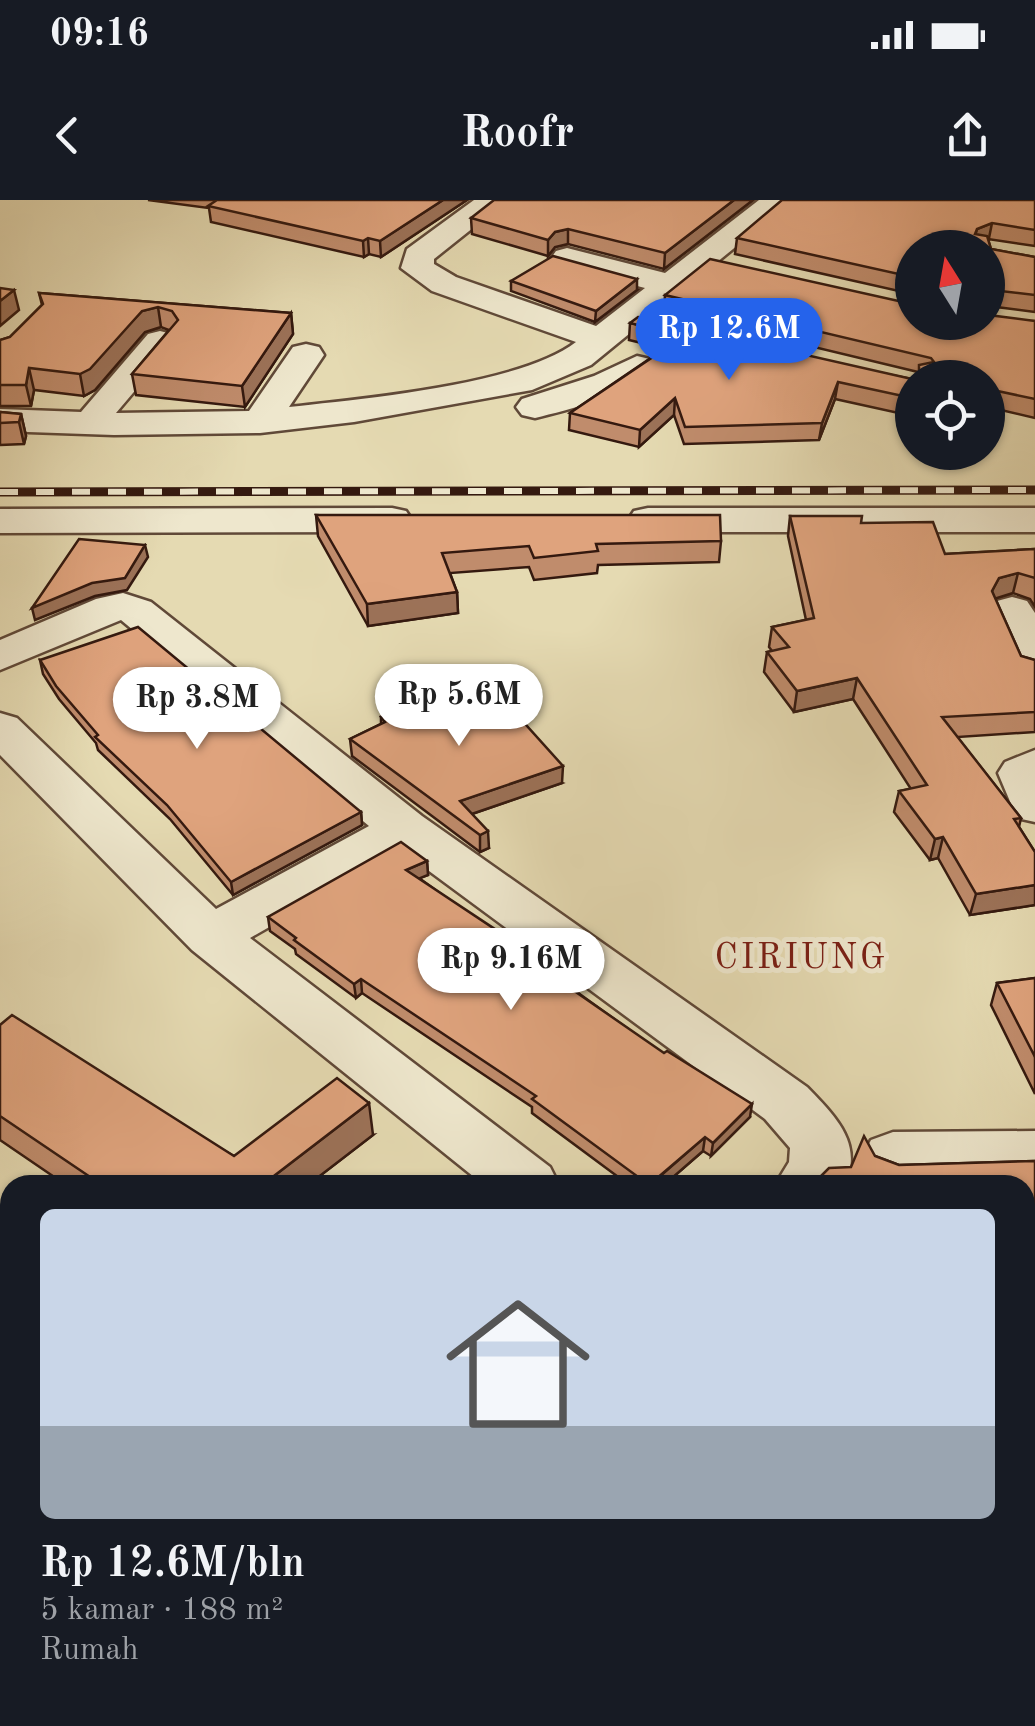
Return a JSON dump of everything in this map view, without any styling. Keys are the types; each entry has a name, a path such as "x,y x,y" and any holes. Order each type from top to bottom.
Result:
{"street":[{"path":"492,200 418,256 417,268 444,284 601,339"},
{"path":"0,420 106,417 260,422 520,382 578,357 601,339 646,321 670,284 778,200"},
{"path":"566,258 670,284"},
{"path":"702,260 750,271"},
{"path":"106,417 160,341"},
{"path":"260,422 306,355"},
{"path":"434,398 468,416 493,420 607,384 638,367"},
{"path":"0,403 106,417"},
{"path":"0,520 438,520"},
{"path":"617,520 1035,520"},
{"path":"0,656 111,608 123,606 136,611 404,828 786,1103 820,1141 817,1175"},
{"path":"1012,610 1035,665"},
{"path":"0,728 211,936 515,1175"},
{"path":"1035,765 1022,773 1035,806"},
{"path":"211,936 404,828"},
{"path":"893,1157 1035,1155"}],"building":[{"path":"217,200 443,200 380,241 363,241 208,206"},
{"path":"494,200 734,200 665,253 568,229 555,232 548,240 471,218"},
{"path":"782,200 1035,200 1035,230 992,223 977,230 895,230 895,273 737,238"},
{"path":"1005,252 1035,257 1035,295 1005,292"},
{"path":"553,256 637,279 596,311 511,281"},
{"path":"710,259 895,300 895,340 1005,340 1005,317 1035,321 1035,399 1005,393 1005,360 932,360 665,295"},
{"path":"0,288 14,290 0,301"},
{"path":"39,293 291,313 242,386 132,374 178,320 172,311 158,307 142,311 90,369 80,374 29,368 26,385 0,385 0,340 10,337 43,304"},
{"path":"638,317 895,375 895,394 838,382 822,423 685,427 675,398 640,430 570,413 659,353 658,346 664,341 650,337 657,330 630,323"},
{"path":"0,412 21,414 19,422 0,423"},
{"path":"316,515 720,515 721,541 596,544 598,551 534,558 529,546 442,553 457,592 367,604"},
{"path":"790,516 862,516 861,523 933,522 945,554 1035,549 1035,578 1018,573 999,578 992,591 1021,656 1035,660 1035,712 942,717 1021,818 1014,819 1035,852 1035,885 976,894 943,837 935,839 899,791 927,785 857,678 797,691 767,652 789,647 772,627 814,618"},
{"path":"79,539 145,545 125,578 92,583 32,608"},
{"path":"138,627 361,812 231,882 167,805 95,737 98,735 56,686 40,660"},
{"path":"491,686 563,766 460,801 488,831 480,835 350,739 385,722 381,717"},
{"path":"401,842 427,861 406,870 573,981 567,986 664,1053 667,1051 752,1104 713,1143 705,1137 661,1175 635,1175 532,1099 536,1096 361,979 354,984 268,917"},
{"path":"1035,978 1035,1057 997,983"},
{"path":"12,1015 234,1156 337,1078 369,1103 275,1175 87,1175 0,1116 0,1025"},
{"path":"864,1136 875,1156 899,1165 1035,1161 1035,1175 822,1175 829,1168 851,1167"}],"railway":[{"path":"0,492 1035,490"}],"district":[{"name":"CIRIUNG","path":"801,958"}]}
